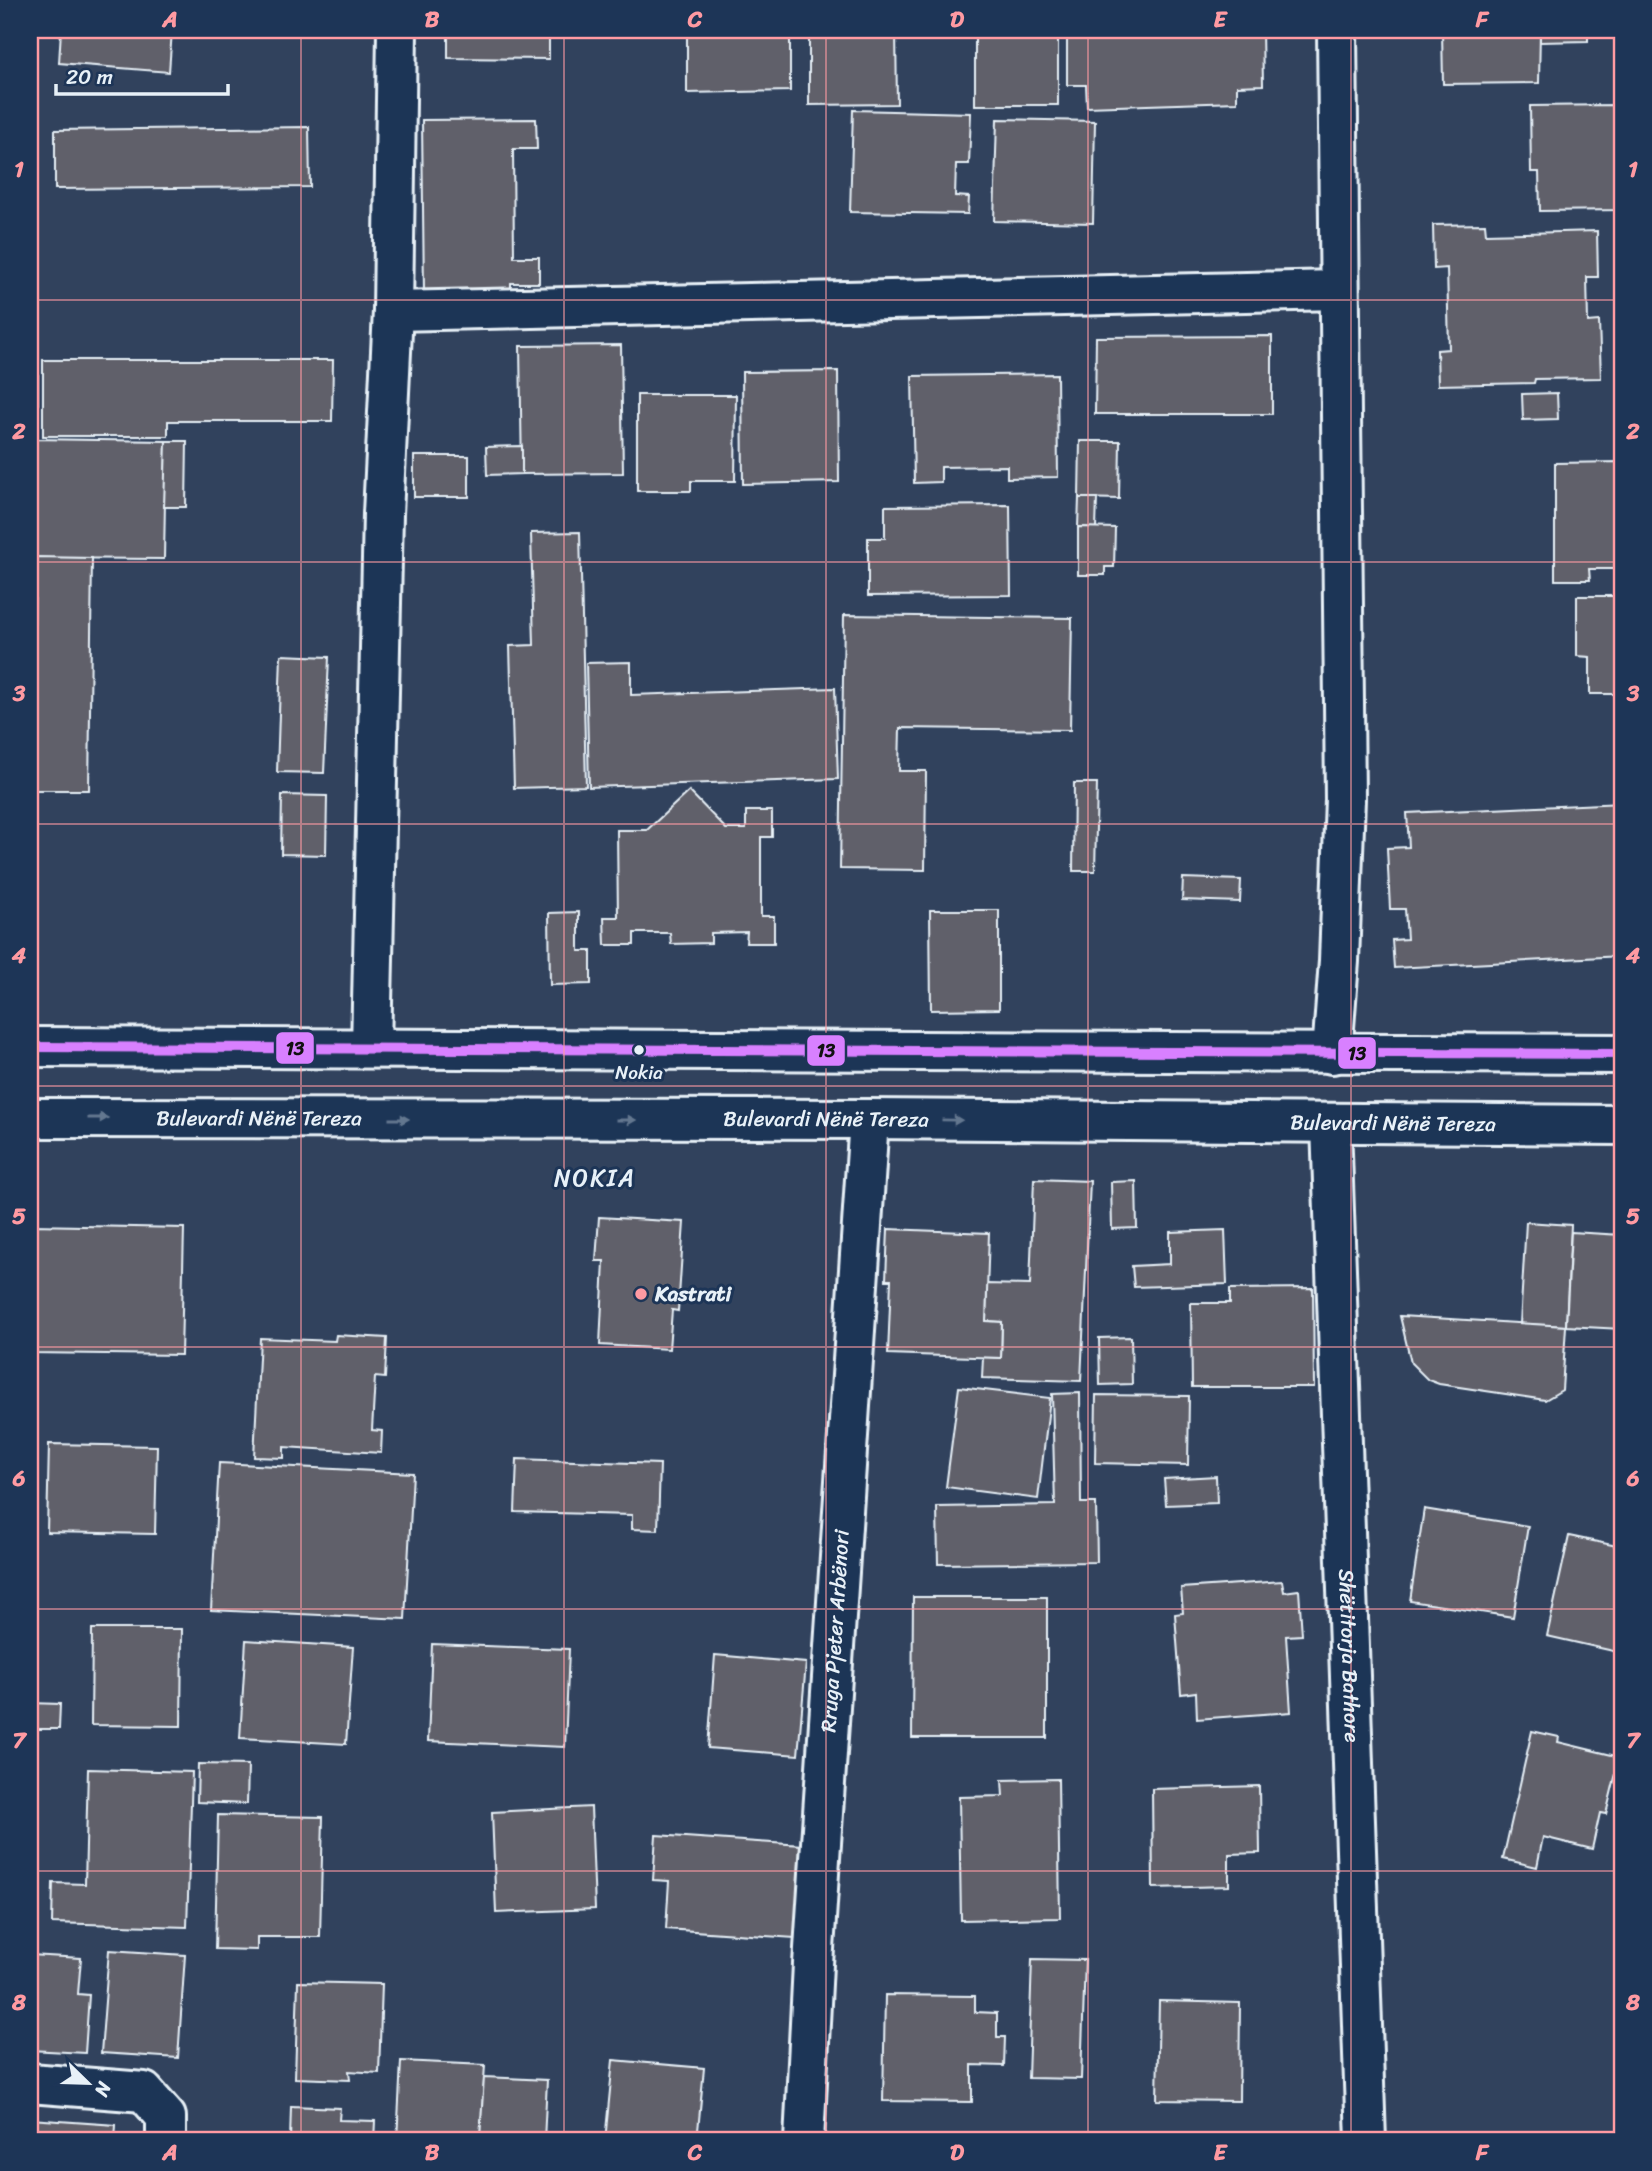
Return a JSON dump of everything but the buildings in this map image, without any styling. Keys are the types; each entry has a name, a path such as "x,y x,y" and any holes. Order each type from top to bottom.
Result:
{"street":[{"path":"371,1048 383,514 393,311 397,30"},
{"path":"1332,1054 1339,961 1345,799 1337,30"},
{"path":"393,311 1338,290"},
{"path":"30,1046 1622,1054"},
{"name":"Bulevardi Nënë Tereza","path":"30,1118 869,1119 1622,1125"},
{"name":"Rruga Pjeter Arbënori","path":"804,2141 813,1964 869,1119"},
{"name":"Shëtitorja Bathore","path":"1331,1124 1366,2141"},
{"path":"30,2083 144,2092 166,2117 166,2141"}],"transit line":[{"name":"13","path":"30,1047 1622,1054"}],"place":[{"name":"Nokia","path":"639,1050"},
{"name":"Kastrati","path":"641,1294"}],"district":[{"name":"NOKIA","path":"595,1178"}]}
